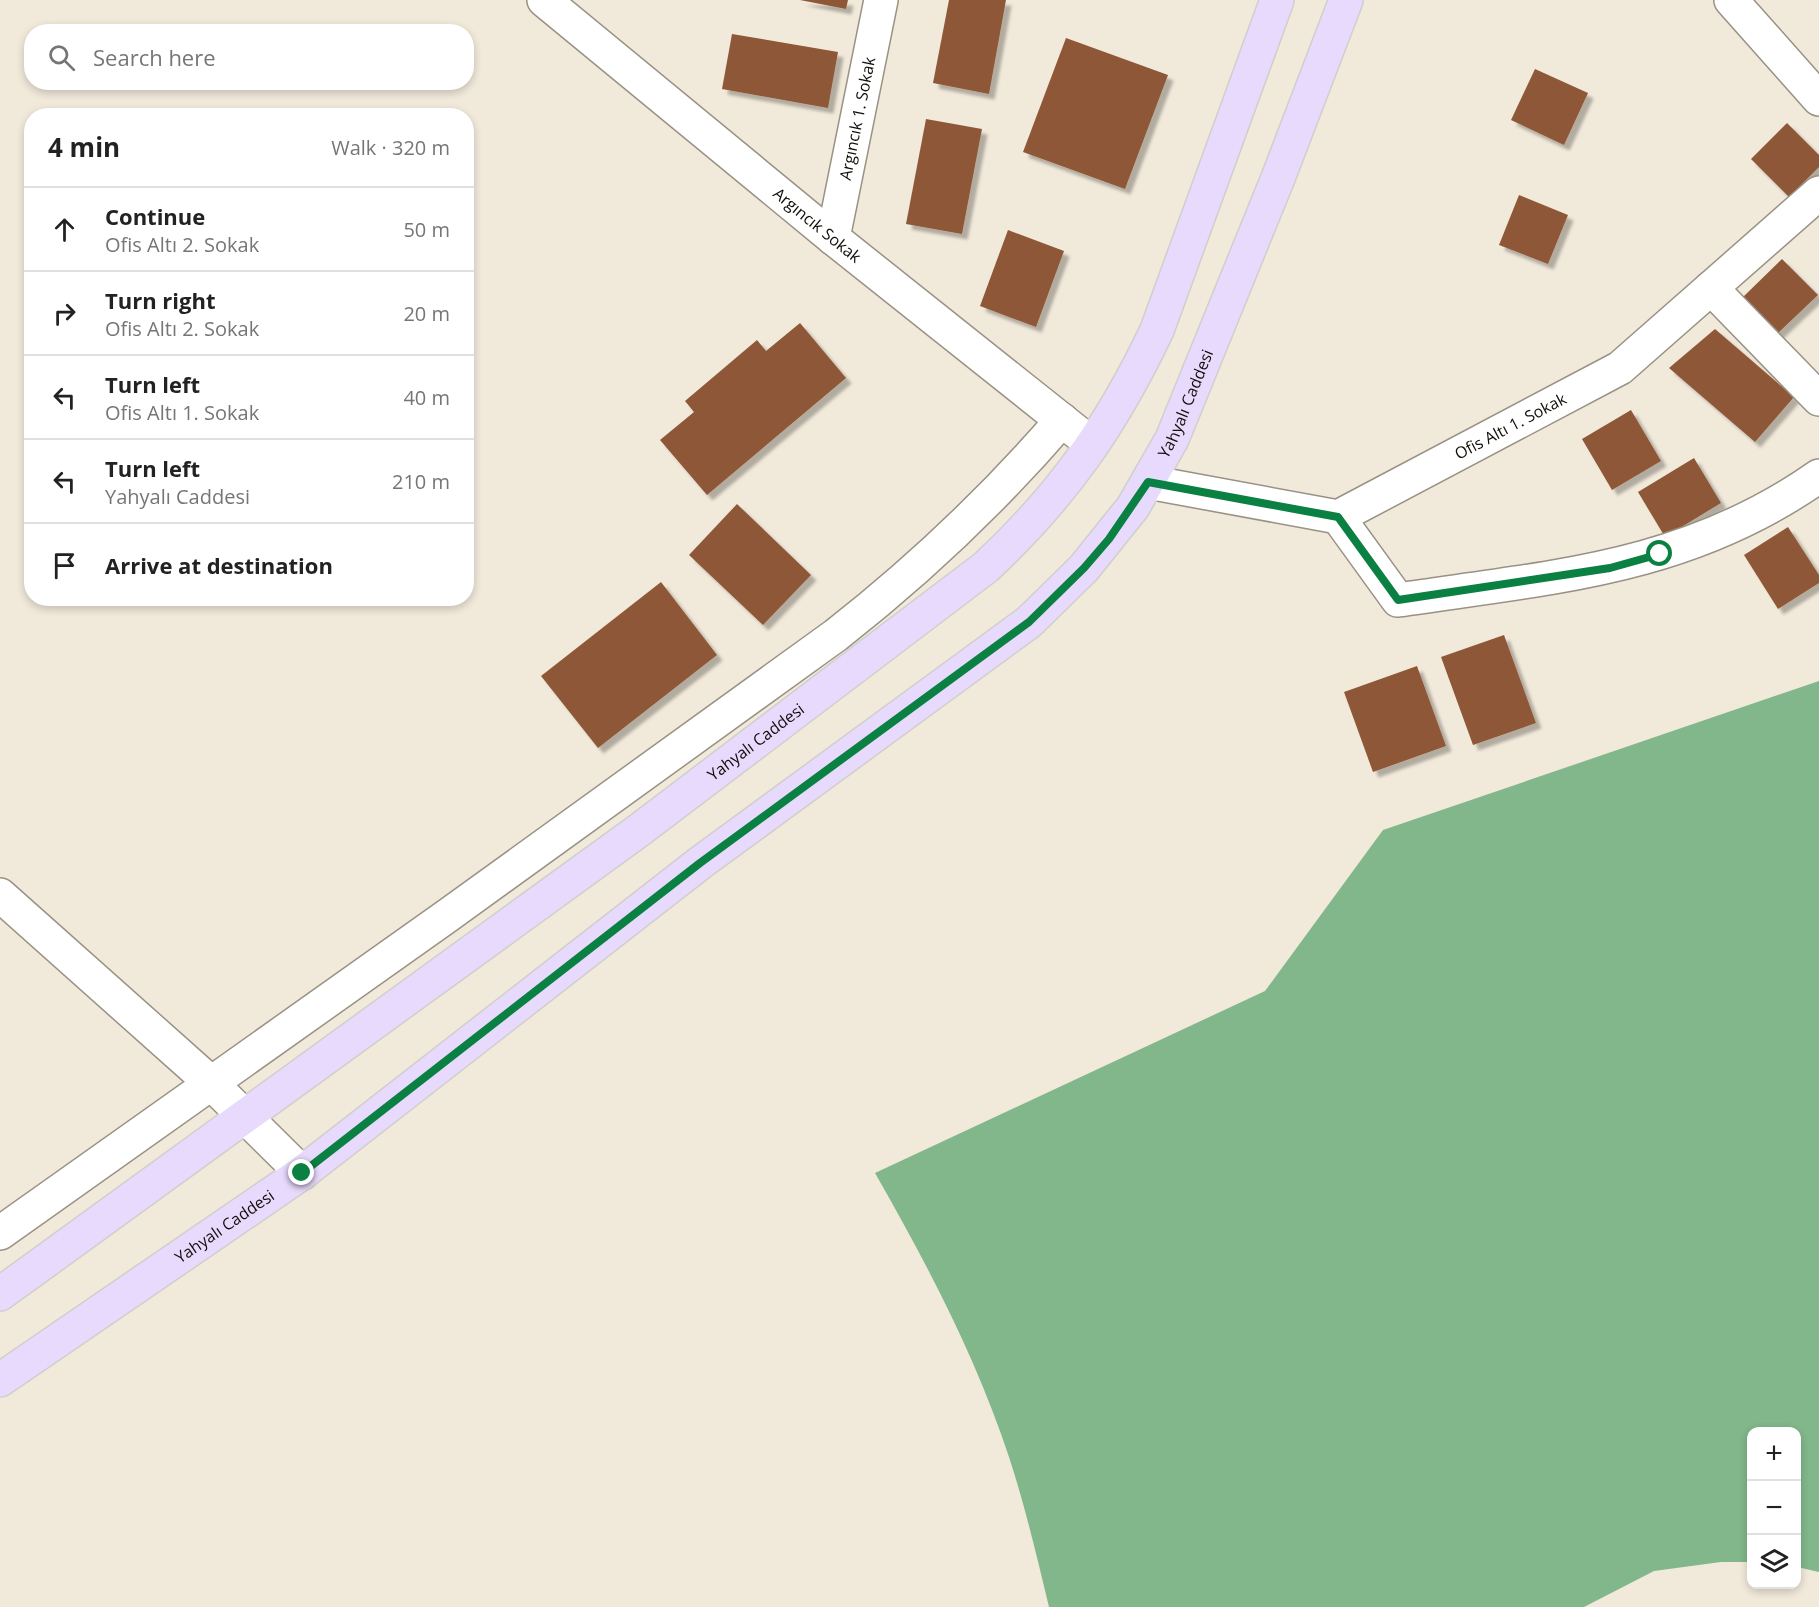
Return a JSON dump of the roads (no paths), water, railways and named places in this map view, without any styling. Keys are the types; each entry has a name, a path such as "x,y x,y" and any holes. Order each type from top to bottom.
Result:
{"main road":[{"name":"Yahyalı Caddesi","path":"0,1294 638,831 986,567 1049,503 1093,445 1134,378 1157,330 1277,0"},
{"name":"Yahyalı Caddesi","path":"0,1380 302,1173 700,863 1029,622 1084,568 1109,539 1148,482 1172,439 1278,178 1346,0"}],"street":[{"name":"Argıncık Sokak","path":"544,0 833,238 1093,445"},
{"name":"Argıncık 1. Sokak","path":"833,238 881,0"},
{"path":"1731,0 1819,99"},
{"name":"Ofis Altı 1. Sokak","path":"1338,517 1620,368 1819,193"},
{"path":"1711,288 1819,399"},
{"path":"0,1233 447,916 885,597 978,512 1062,420"},
{"path":"1148,482 1338,517 1398,600 1600,570 1660,554 1710,537 1757,514 1819,476"},
{"path":"0,895 211,1083 302,1173"}]}
